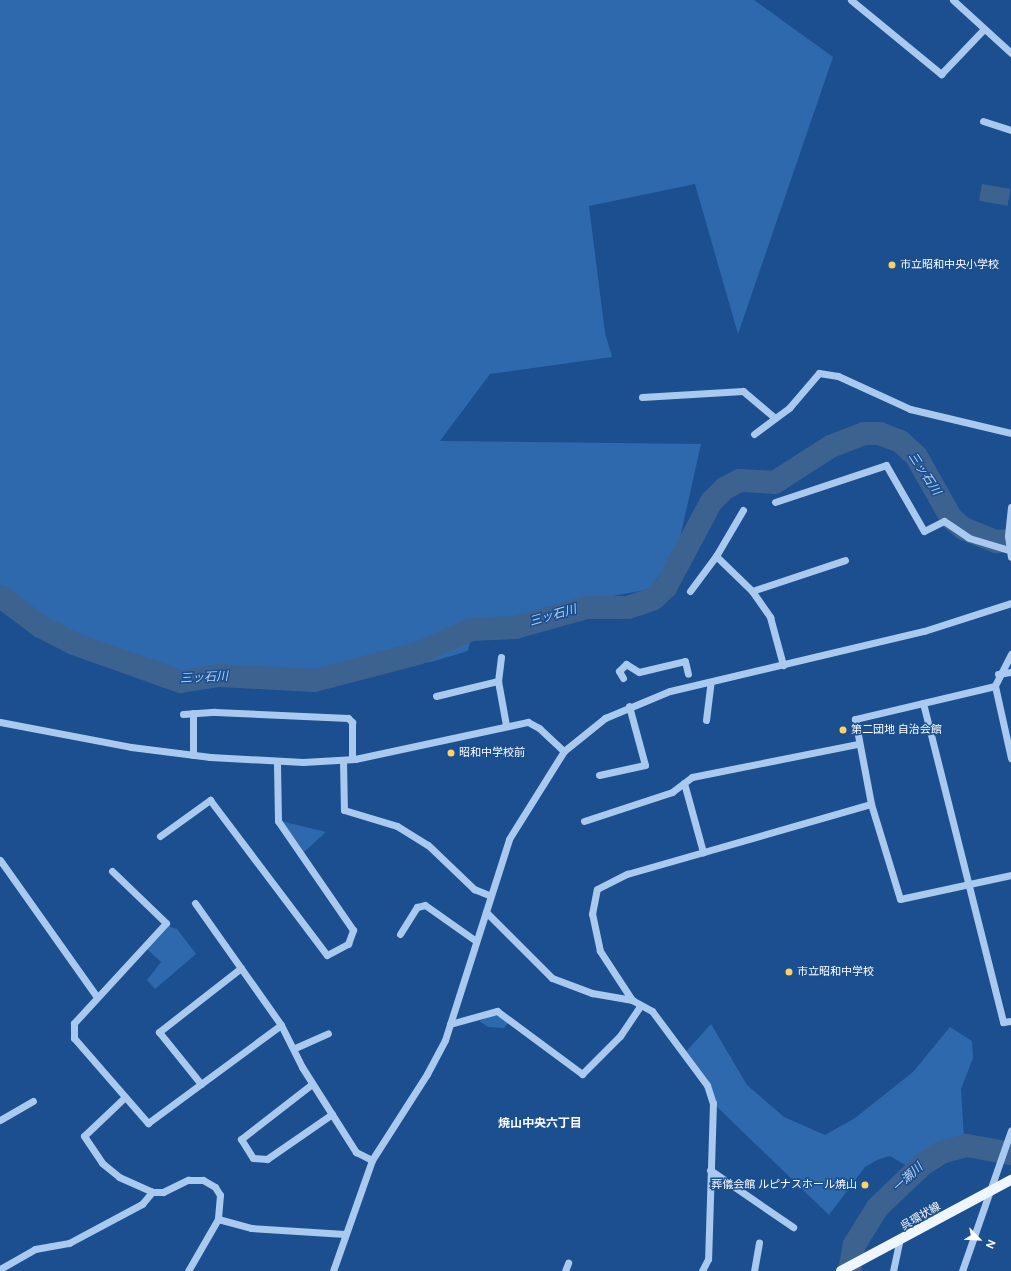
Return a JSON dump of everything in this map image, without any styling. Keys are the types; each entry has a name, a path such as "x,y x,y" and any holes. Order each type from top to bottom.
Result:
{"main road":[{"name":"呉環状線","path":"841,1271 899,1243 1011,1180"}],"street":[{"path":"851,0 941,74 983,30"},
{"path":"953,0 983,30 1011,53"},
{"path":"983,120 1011,130"},
{"path":"754,434 789,408 819,373 838,376 910,409 1011,433"},
{"path":"642,397 743,391 775,418"},
{"path":"775,502 886,465 924,531 944,521 969,538 1010,550 1008,536 1011,507"},
{"path":"690,590 716,556 743,510"},
{"path":"716,556 752,591 770,617 783,665"},
{"path":"752,591 845,560"},
{"path":"333,1271 372,1160 427,1074 450,1024 509,839 564,752 605,718 629,706 670,691 924,632 1011,603"},
{"path":"1011,654 998,674 995,686 1009,737 1011,758"},
{"path":"501,657 498,681 506,725"},
{"path":"623,678 619,671 626,664 639,672 685,661 688,674"},
{"path":"998,674 1011,672"},
{"path":"436,696 498,681"},
{"path":"706,720 711,682"},
{"path":"995,686 855,719 857,744 871,804 900,899 968,885 1011,874"},
{"path":"923,704 1003,1022 1011,1021"},
{"path":"599,775 645,765 629,706"},
{"path":"183,714 192,713 348,718 352,722 352,760"},
{"path":"192,713 193,755"},
{"path":"0,722 131,747 193,755 277,761 352,760 506,725 528,722 539,728 564,752"},
{"path":"584,820 672,792 692,777 857,744"},
{"path":"343,760 344,810 397,826 428,845 474,889 491,896"},
{"path":"160,836 210,800 327,955 348,944 352,930 278,821 277,761"},
{"path":"684,783 703,852"},
{"path":"632,1000 600,951 592,914 597,889 627,874 871,804"},
{"path":"0,860 96,997"},
{"path":"112,871 166,923 96,997 74,1023 74,1038 124,1098 148,1123 281,1025"},
{"path":"195,904 281,1025 295,1048 312,1084 356,1152 372,1160"},
{"path":"400,934 417,907 425,905 476,942"},
{"path":"486,912 552,978 592,993 632,1000 642,1004 652,1011 708,1085 714,1103 710,1170 708,1259 702,1271"},
{"path":"201,1084 159,1032 241,968"},
{"path":"450,1024 497,1011 582,1074 620,1036 642,1004"},
{"path":"295,1048 328,1034"},
{"path":"312,1084 241,1139 253,1158 267,1159 332,1114"},
{"path":"124,1098 84,1136 102,1163 119,1177 152,1192 163,1192 188,1180 202,1180 215,1187 220,1195 218,1219 188,1271"},
{"path":"0,1120 33,1101"},
{"path":"962,1271 1010,1133"},
{"path":"710,1170 793,1227"},
{"path":"0,1270 36,1249 69,1242 142,1204 152,1192"},
{"path":"218,1219 251,1228 345,1234"},
{"path":"754,1271 759,1242"},
{"path":"893,1271 899,1243"},
{"path":"565,1271 568,1263"}],"shaded area":[{"path":"0,0 754,0 833,57 738,334 695,184 589,206 605,333 612,357 490,374 440,441 701,444 678,547 650,589 576,603 531,618 470,641 468,651 431,662 287,676 172,676 76,640 0,588"},
{"path":"982,184 1011,189 1008,206 979,201"},
{"path":"281,821 326,832 304,852"},
{"path":"168,926 177,929 196,954 155,989 147,980 161,962 146,948"},
{"path":"495,1015 509,1022 504,1028 488,1027 479,1021"},
{"path":"711,1024 747,1085 784,1117 825,1135 855,1118 913,1072 950,1027 972,1041 973,1058 961,1089 964,1138 937,1145 909,1167 890,1156 877,1160 865,1167 829,1215 713,1103 707,1085 684,1054"}],"waterway":[{"name":"三ッ石川","path":"0,596 40,626 73,643 180,681 219,675 314,680 417,653 471,629 515,627 586,607 627,607 652,599 665,587 711,501 724,488 739,480 774,482 830,446 864,433 879,433 900,441 916,456 951,518 963,528 996,541 1011,540"},
{"name":"一瀬川","path":"849,1271 854,1244 877,1207 922,1164 941,1152 966,1145 1011,1153"}],"place":[{"name":"市立昭和中央小学校","path":"892,265"},
{"name":"第二団地 自治会館","path":"843,730"},
{"name":"昭和中学校前","path":"451,753"},
{"name":"市立昭和中学校","path":"789,972"},
{"name":"葬儀会館 ルピナスホール焼山","path":"865,1185"}],"district":[{"name":"焼山中央六丁目","path":"540,1124"}]}
